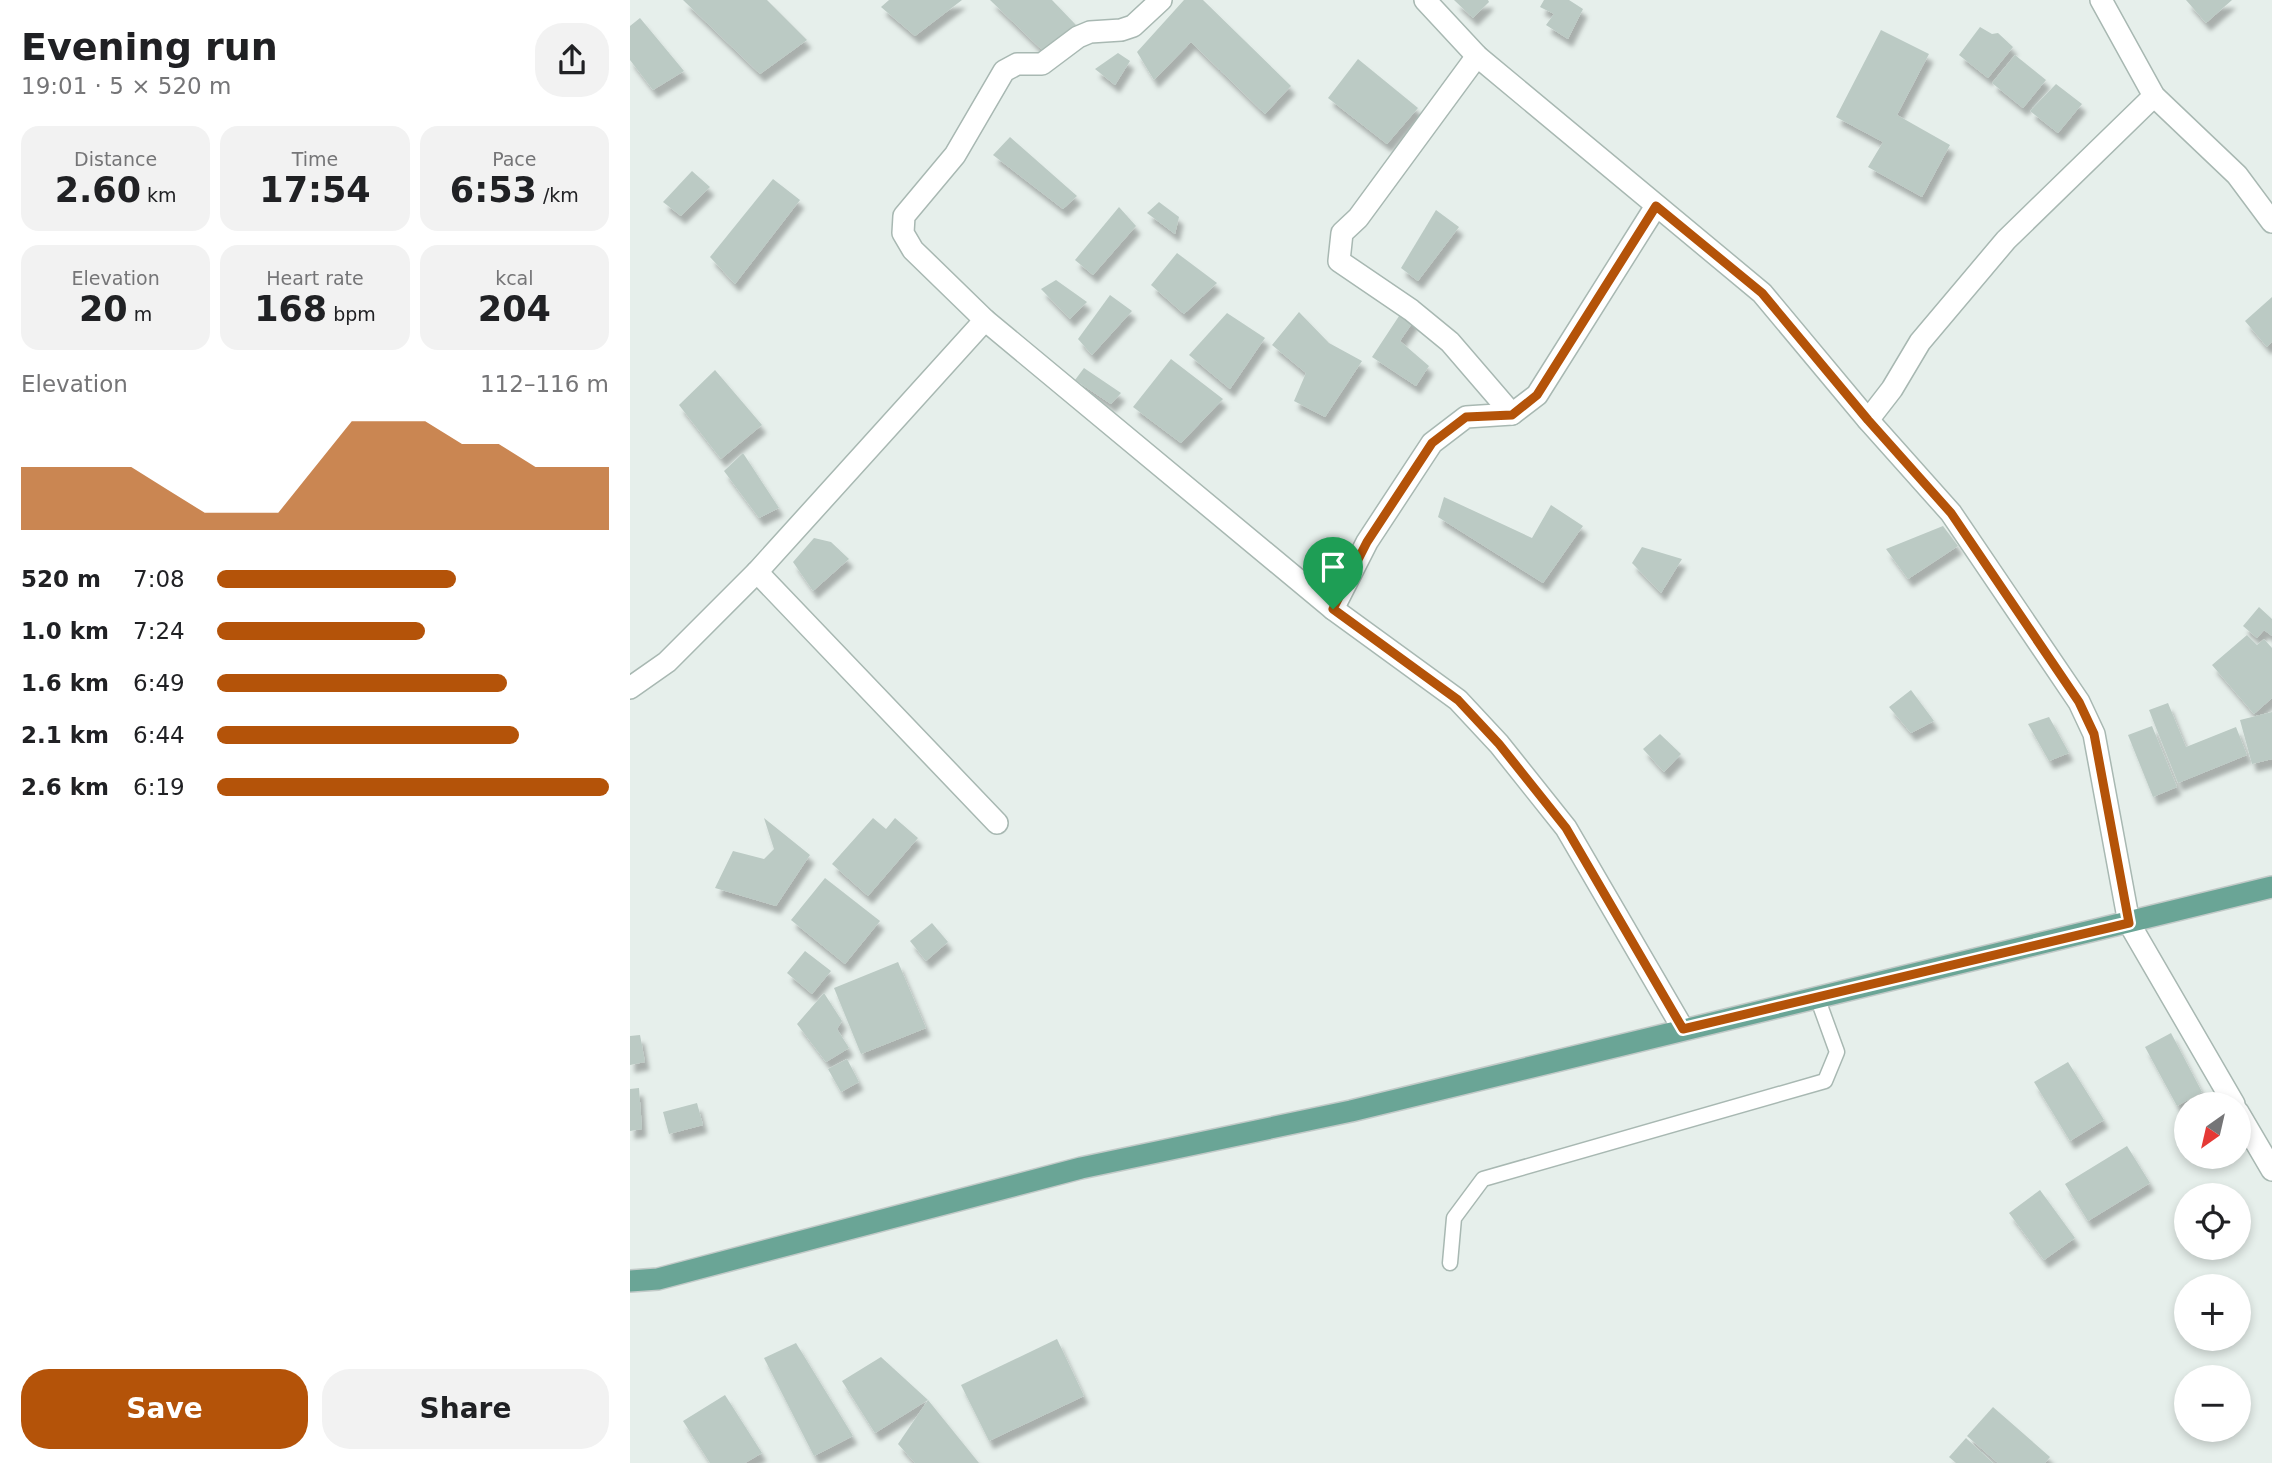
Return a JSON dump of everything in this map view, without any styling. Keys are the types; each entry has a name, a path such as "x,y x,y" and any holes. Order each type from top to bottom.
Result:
{"main road":[{"path":"630,1281 658,1279 1081,1168 1351,1111 2272,887"}],"street":[{"path":"1161,0 1133,26 1121,30 1090,32 1078,37 1042,64 1017,64 1004,71 955,155 904,216 903,233 913,250 985,320 1333,609 1458,700 1499,744 1566,828 1683,1029"},
{"path":"1425,0 1477,56 1762,293 1868,420 1951,513 2079,702 2094,734 2129,923 2227,1092"},
{"path":"2101,0 2154,96 2237,175 2272,222"},
{"path":"1477,56 1358,218 1342,233 1339,261 1411,310 1450,342 1512,415"},
{"path":"1868,420 1892,389 1920,342 2006,240 2154,96"},
{"path":"1333,609 1367,542 1432,443 1466,417 1512,415 1537,395 1656,206"},
{"path":"630,688 667,662 757,572 985,320"},
{"path":"757,572 997,823"},
{"path":"2251,1134 2272,1170"}],"lane":[{"path":"1450,1263 1454,1218 1483,1178 1825,1081 1837,1052 1817,997"}],"building":[{"path":"683,0 767,0 807,40 760,74"},
{"path":"889,0 962,0 915,36 881,7"},
{"path":"990,0 1052,0 1076,25 1042,50"},
{"path":"1184,0 1203,0 1291,86 1265,114 1191,42 1154,80 1137,52"},
{"path":"1454,0 1488,0 1489,2 1473,18"},
{"path":"1544,0 1569,0 1583,9 1568,39 1546,25 1554,14 1540,7"},
{"path":"2186,0 2232,0 2206,23"},
{"path":"640,18 684,71 653,90 630,60 630,26"},
{"path":"1980,27 1992,34 1998,33 2013,47 1988,78 1959,55"},
{"path":"1881,30 1929,54 1897,115 1950,145 1922,197 1868,167 1883,142 1836,117"},
{"path":"1118,53 1130,61 1115,85 1095,69"},
{"path":"2015,55 2046,80 2023,108 1992,83"},
{"path":"1358,59 1418,108 1387,144 1328,98"},
{"path":"2056,84 2082,104 2058,133 2030,111"},
{"path":"1010,137 1077,196 1063,209 993,155"},
{"path":"692,171 710,187 681,216 663,202"},
{"path":"773,179 800,200 735,284 710,257"},
{"path":"1159,202 1179,217 1175,234 1147,213"},
{"path":"1119,207 1136,226 1093,275 1075,260"},
{"path":"1436,210 1459,227 1418,281 1401,268"},
{"path":"1177,253 1217,283 1184,314 1151,285"},
{"path":"1056,280 1087,302 1070,319 1041,289"},
{"path":"1110,295 1132,311 1092,355 1078,339"},
{"path":"2272,297 2272,342 2267,347 2245,321"},
{"path":"1403,310 1415,319 1400,341 1429,366 1416,386 1372,357"},
{"path":"1299,312 1329,343 1362,361 1325,417 1294,401 1306,373 1272,345"},
{"path":"1227,313 1265,338 1230,389 1189,355"},
{"path":"1171,359 1223,399 1181,443 1133,407"},
{"path":"1084,368 1121,393 1111,404 1075,380"},
{"path":"715,370 762,425 721,459 679,405"},
{"path":"743,453 779,508 759,518 724,471"},
{"path":"1444,497 1532,538 1551,505 1583,526 1543,583 1438,517"},
{"path":"1943,526 1958,546 1908,579 1886,549"},
{"path":"814,538 831,542 849,559 813,591 793,562"},
{"path":"1642,547 1682,559 1661,593 1632,563"},
{"path":"2259,607 2272,619 2272,636 2264,630 2257,638 2243,626"},
{"path":"2247,635 2257,645 2264,639 2272,648 2272,698 2254,714 2212,665"},
{"path":"1911,690 1934,721 1911,733 1889,707"},
{"path":"2168,703 2186,747 2236,727 2247,755 2178,783 2149,710"},
{"path":"2272,712 2272,759 2252,764 2240,720"},
{"path":"2049,717 2069,753 2049,761 2028,724"},
{"path":"2152,726 2177,787 2153,797 2128,735"},
{"path":"1660,734 1681,754 1664,772 1643,749"},
{"path":"764,818 810,855 776,906 715,888 733,851 764,859 774,849"},
{"path":"873,818 886,829 895,818 918,838 868,896 832,864"},
{"path":"825,878 880,921 845,964 791,920"},
{"path":"932,923 948,942 926,961 910,941"},
{"path":"805,951 831,971 812,994 787,973"},
{"path":"898,962 926,1028 861,1054 834,988"},
{"path":"824,993 842,1021 837,1029 849,1048 826,1062 797,1024"},
{"path":"2171,1033 2202,1092 2174,1092 2174,1100 2145,1047"},
{"path":"640,1035 645,1062 630,1065 630,1036"},
{"path":"847,1059 859,1082 841,1092 828,1069"},
{"path":"2068,1062 2104,1120 2070,1141 2034,1082"},
{"path":"639,1088 642,1129 630,1131 630,1089"},
{"path":"697,1103 703,1125 669,1134 663,1112"},
{"path":"2127,1146 2150,1183 2088,1221 2065,1184"},
{"path":"2040,1190 2075,1238 2044,1260 2009,1213"},
{"path":"1057,1339 1084,1396 989,1441 961,1385"},
{"path":"796,1343 853,1436 814,1456 764,1358"},
{"path":"881,1357 928,1400 875,1433 842,1381"},
{"path":"725,1395 762,1453 745,1463 710,1463 683,1421"},
{"path":"928,1400 979,1463 915,1463 898,1444"},
{"path":"1993,1407 2050,1457 2045,1463 1998,1463 1967,1436"},
{"path":"1966,1438 1993,1463 1956,1463 1949,1457"}],"route":[{"path":"1656,206 1762,293 1868,420 1951,513 2079,702 2094,734 2129,923 1683,1029 1566,828 1499,744 1458,700 1333,609 1367,542 1432,443 1466,417 1512,415 1537,395 1656,206"}]}
